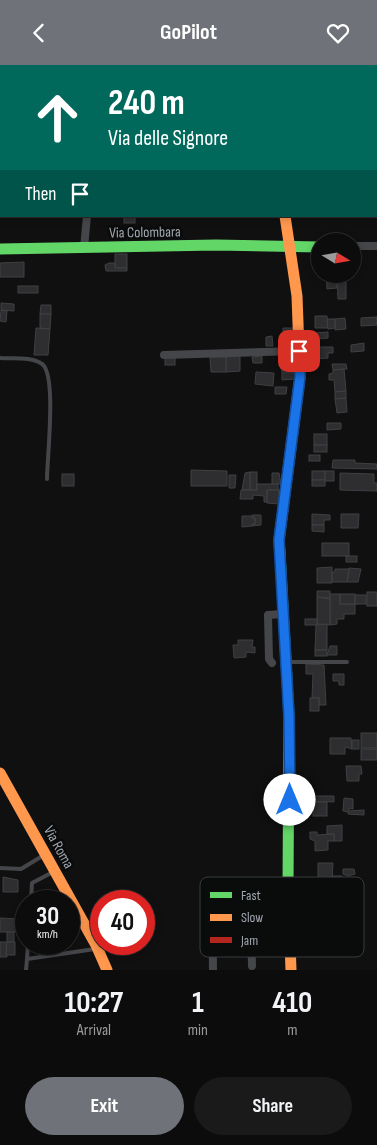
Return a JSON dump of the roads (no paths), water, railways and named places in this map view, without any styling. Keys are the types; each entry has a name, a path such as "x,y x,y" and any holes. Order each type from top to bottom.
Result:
{"street":[{"path":"84,248 87,217"},
{"path":"286,217 297,296 300,377 279,540 289,716 289,877"},
{"name":"Via Colombara","path":"0,249 216,245 311,247"},
{"path":"361,246 377,246"},
{"path":"164,355 299,351"},
{"path":"272,663 269,659 268,615 282,614"},
{"name":"Via Roma","path":"0,773 90,934"},
{"name":"Via Roma","path":"101,955 107,970"},
{"path":"213,957 213,970"},
{"path":"252,957 252,966"},
{"path":"290,957 291,970"}],"lane":[{"path":"0,358 36,361 47,368 50,379 50,402 47,479"},
{"path":"285,662 347,662"},
{"path":"0,868 21,869 46,854"},
{"path":"32,890 32,883 55,871"},
{"path":"27,959 90,950"},
{"path":"26,970 27,955"}]}
